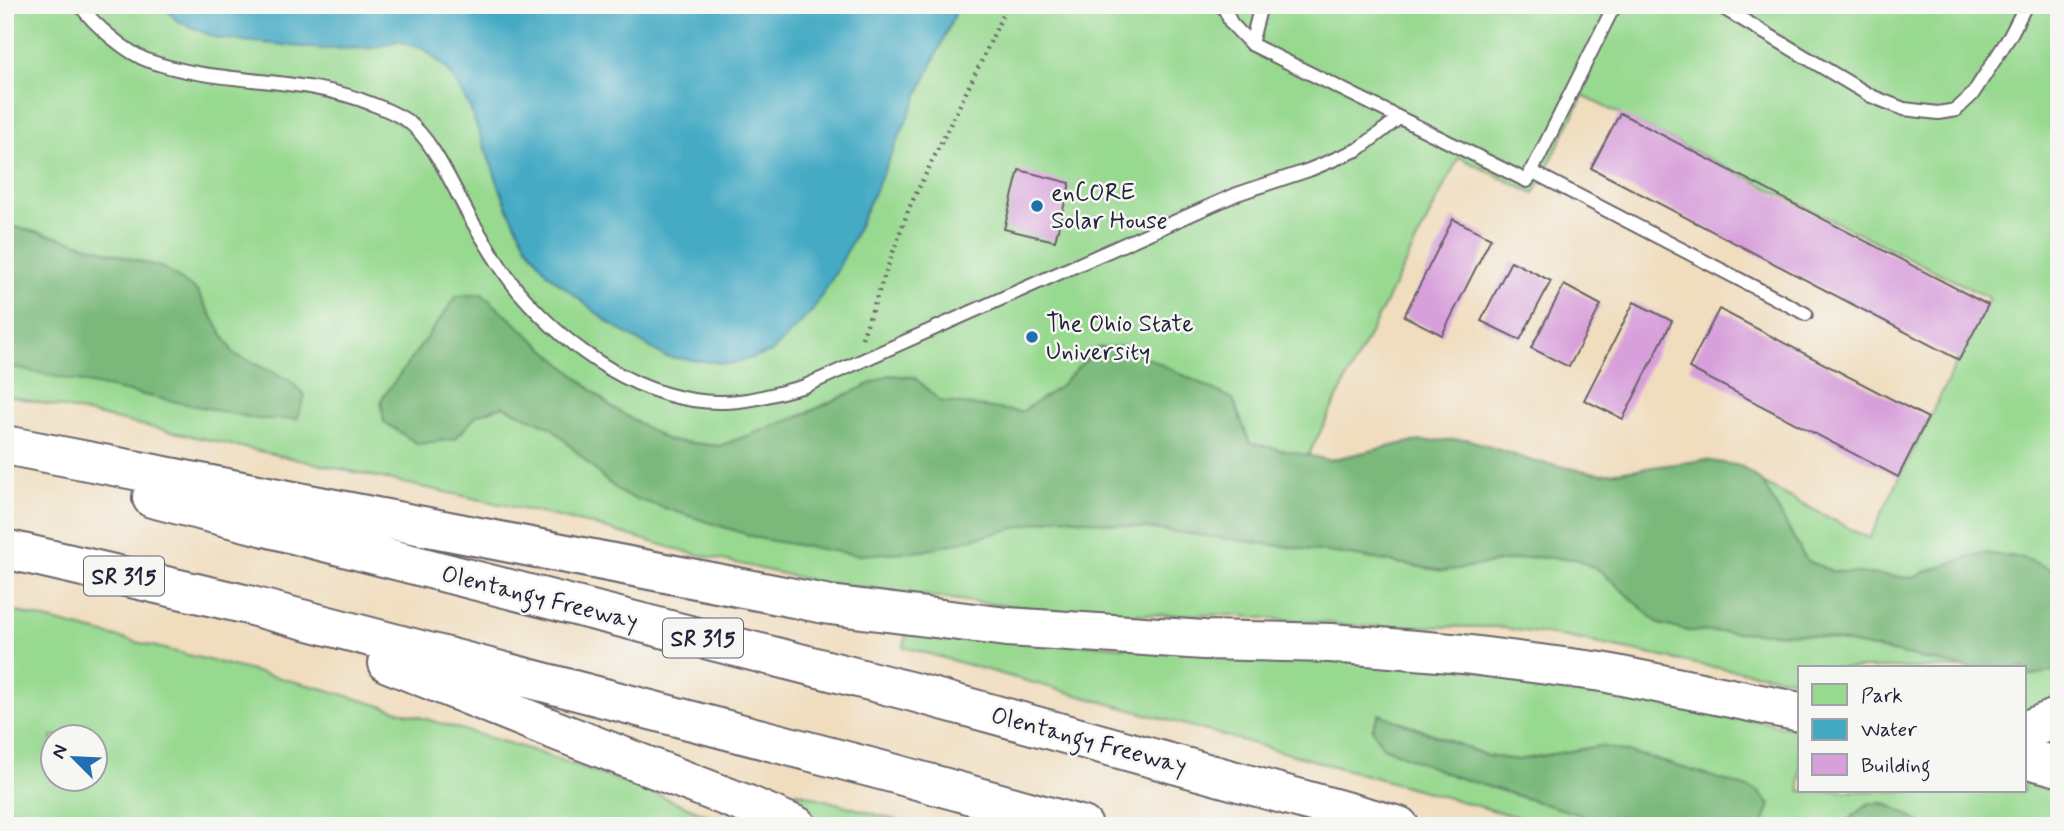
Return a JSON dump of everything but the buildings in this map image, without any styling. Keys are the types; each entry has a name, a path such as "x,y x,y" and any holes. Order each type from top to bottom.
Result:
{"highway":[{"path":"5,445 830,605 1007,627 1204,640 1331,643 1463,654 1602,672 1798,712"},
{"name":"Olentangy Freeway","path":"5,460 913,692 1399,826"},
{"name":"SR 315","path":"5,549 244,604 892,773 1083,826"},
{"path":"244,604 797,826"},
{"path":"2025,731 2059,717"},
{"path":"2025,758 2059,767"}],"lane":[{"path":"80,5 116,42 148,61 191,72 339,93 373,104 407,121 433,149 475,226 517,290 544,319 577,347 616,373 654,391 694,400 722,402 755,399 805,386 1237,194 1310,170 1359,149 1399,118"},
{"path":"1223,5 1231,23 1251,44 1527,181 1611,12 1617,5"},
{"path":"1251,44 1261,5"},
{"path":"1718,5 1871,96 1905,109 1938,113 1956,110 1972,95 2010,36 2026,5"},
{"path":"1531,171 1806,314"}],"path":[{"path":"853,364 909,208 1007,5"}],"green space":[{"path":"5,5 2059,5 2059,572 2023,558 1983,553 1927,571 1914,578 1831,571 1806,560 1763,483 1869,539 1989,298 1583,96 1534,194 1459,157 1264,543 1443,571 1531,557 1576,559 1601,571 1660,624 1689,631 1806,634 1958,666 1798,666 1798,680 1706,666 1572,638 1496,627 1358,626 1228,615 1085,614 819,582 687,552 590,524 5,395"},
{"path":"5,225 58,237 163,268 197,291 234,354 289,380 305,395 297,419 258,419 5,366"},
{"path":"482,294 610,406 667,440 719,446 798,417 889,375 914,377 940,401 1021,412 1059,387 1097,348 1123,346 1233,399 1250,443 1329,460 1410,442 1467,439 1532,461 1602,474 1704,460 1741,466 1763,483 1806,560 1831,571 1914,578 1927,571 1983,553 2023,558 2059,572 2059,668 2052,672 2025,676 2025,666 1958,666 1806,634 1688,631 1659,624 1601,571 1576,559 1531,557 1443,571 1357,556 1060,517 923,551 857,555 761,539 624,495 552,428 503,406 477,415 455,439 418,444 384,422 381,400 457,296"},
{"path":"5,609 324,689 528,749 646,790 734,826 73,826 5,808"},
{"path":"906,633 1462,668 1610,690 1798,730 1798,792 2025,792 2025,776 2052,787 2056,791 2057,804 2049,826 1924,826 1906,813 1884,803 1869,803 1841,826 1818,826 1803,821 1801,826 1760,826 1763,823 1600,746 1518,760 1488,756 1400,721 1453,776 1617,826 1550,826 904,647"},
{"path":"2059,668 2059,698 2025,713 2025,676 2052,672"},
{"path":"1379,714 1488,756 1518,760 1600,746 1645,756 1758,791 1770,805 1760,826 1617,826 1453,776 1383,747 1372,729"},
{"path":"797,792 917,826 836,826 792,807"},
{"path":"1869,803 1892,807 1924,826 1841,826"}],"water":[{"path":"163,5 959,5 852,241 813,310 772,352 731,364 666,357 609,323 548,274 526,244 507,207 469,106 449,71 424,49 397,41 374,48 321,49 216,38 176,20"}],"place":[{"name":"enCORE Solar House","path":"1037,206"},
{"name":"The Ohio State University","path":"1032,337"}]}
